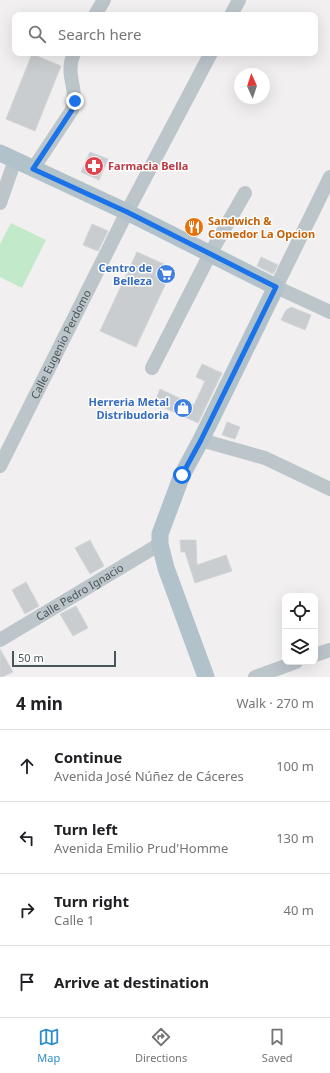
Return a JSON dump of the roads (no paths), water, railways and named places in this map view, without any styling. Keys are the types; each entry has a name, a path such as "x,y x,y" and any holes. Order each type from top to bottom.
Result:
{"main road":[{"path":"7,156 127,212 276,287 201,440 182,475 160,534 160,544 166,568 206,677"}],"street":[{"path":"96,12 104,0"},
{"path":"233,12 239,0"},
{"path":"33,169 72,110 75,101 74,89 70,77 70,69 73,56"},
{"name":"Calle Eugenio Perdomo","path":"0,466 127,212 209,56"},
{"path":"0,203 7,156"},
{"path":"330,177 276,287 330,312"},
{"path":"152,368 210,254 245,193"},
{"path":"201,440 265,458 330,489"},
{"name":"Calle Pedro Ignacio","path":"0,640 160,544"},
{"path":"318,654 330,650"},
{"path":"255,677 288,665"}],"place":[{"name":"Farmacia Bella","path":"94,166"},
{"name":"Sandwich & Comedor La Opcion","path":"194,227"},
{"name":"Centro de Belleza","path":"166,274"},
{"name":"Herreria Metal Distribudoria","path":"183,408"}]}
